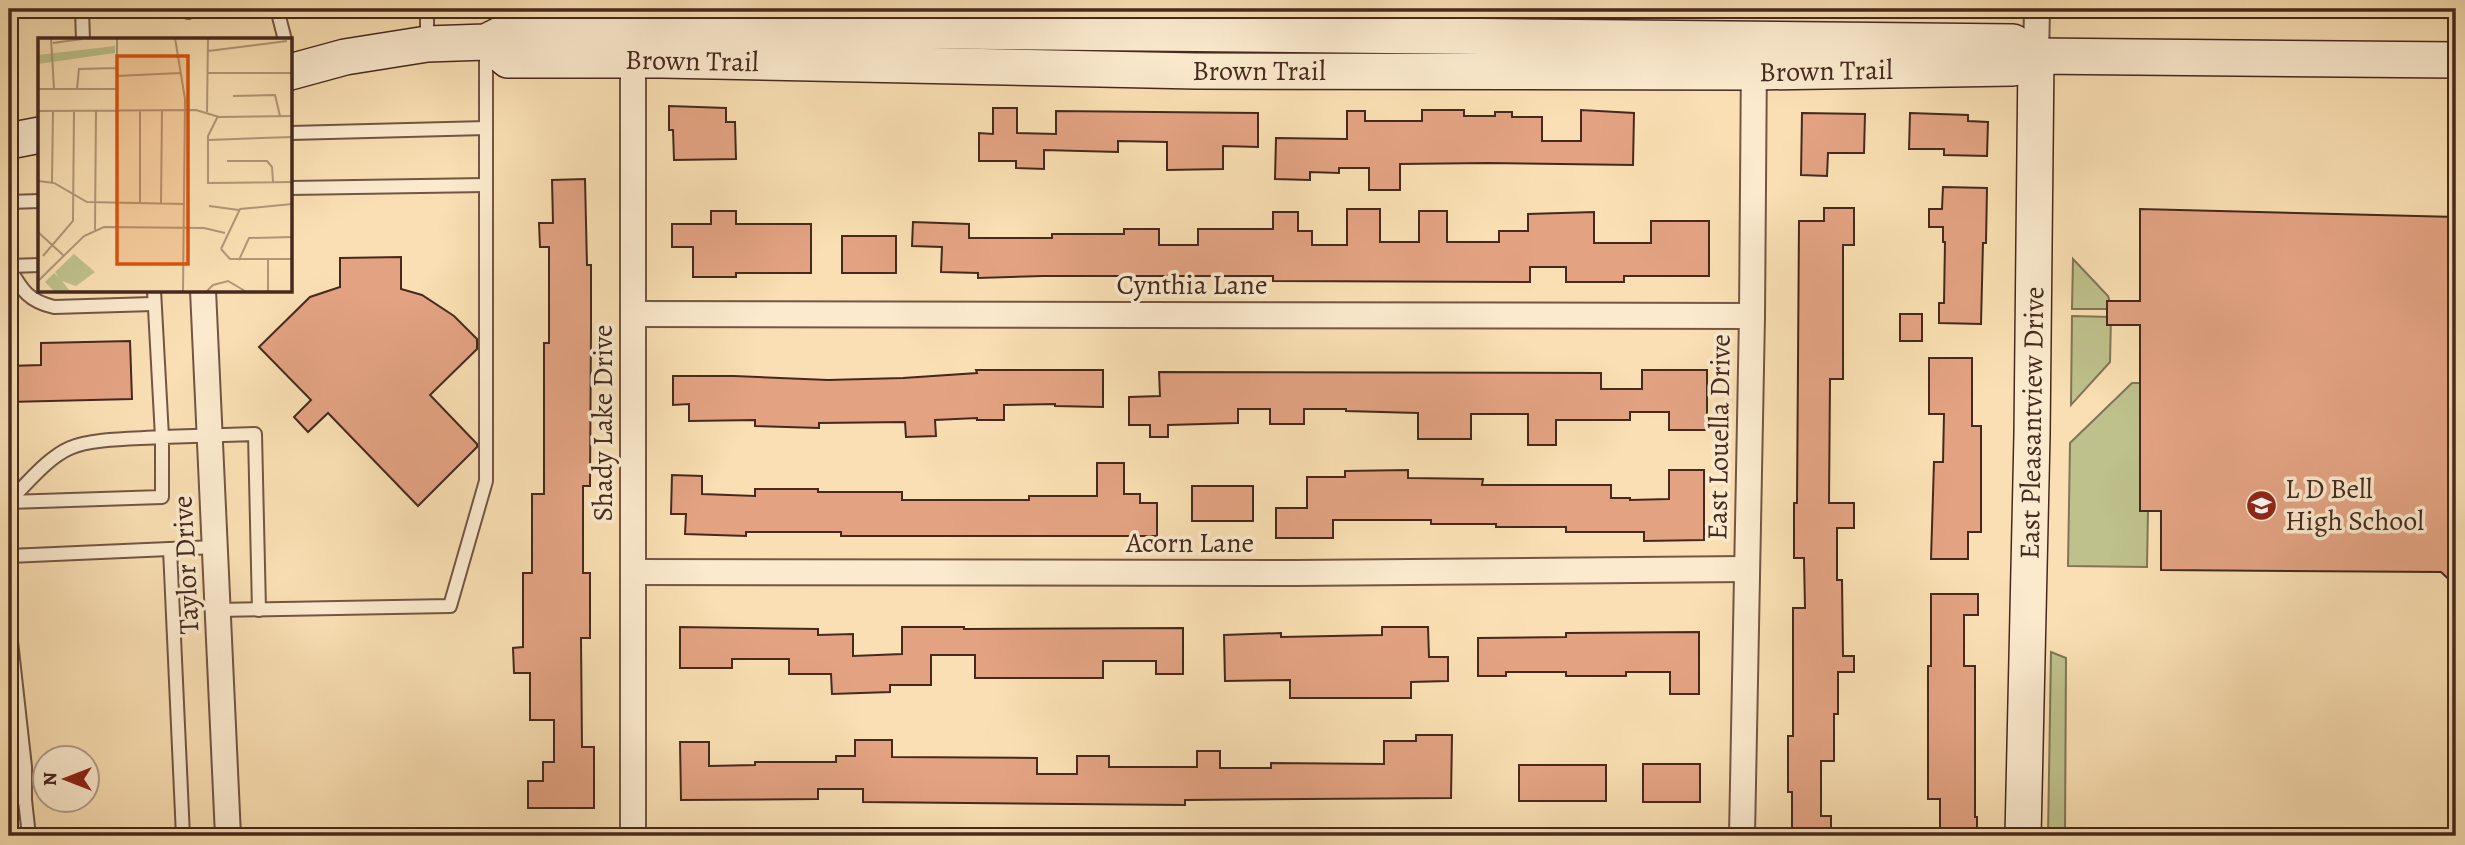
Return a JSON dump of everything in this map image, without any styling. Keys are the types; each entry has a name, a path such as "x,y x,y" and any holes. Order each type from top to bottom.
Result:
{"street":[{"name":"East Pleasantview Drive","path":"2023,836 2032,435 2037,9"},
{"name":"Brown Trail","path":"292,61 345,57 427,44 486,41 510,30 632,33 1195,34 1754,56"},
{"name":"Brown Trail","path":"632,33 1196,71 1754,56 2013,42 2036,57 2456,60"},
{"name":"Shady Lake Drive","path":"632,33 634,836"},
{"path":"1195,34 1196,71"},
{"name":"East Louella Drive","path":"1742,836 1754,56"},
{"path":"9,141 38,135"},
{"name":"Taylor Drive","path":"203,292 228,836"},
{"name":"Cynthia Lane","path":"633,314 1752,316"},
{"name":"Acorn Lane","path":"634,572 1296,573 1746,569"}],"lane":[{"path":"82,9 83,38"},
{"path":"277,9 284,38"},
{"path":"426,9 427,44"},
{"path":"218,610 450,606 486,481 486,41"},
{"path":"292,133 486,128"},
{"path":"292,188 486,185"},
{"path":"9,202 38,201"},
{"path":"9,501 162,497 162,437 154,297 54,306 38,303 21,289 9,267 38,265"},
{"path":"9,501 51,461 68,449 82,444 162,437 255,434 259,610"},
{"path":"9,556 215,548"},
{"path":"170,549 183,836"},
{"path":"9,623 25,767 29,836"},
{"path":"9,794 25,800"}],"green space":[{"path":"2073,259 2108,296 2112,309 2072,309"},
{"path":"2072,316 2111,317 2110,362 2071,405"},
{"path":"2132,383 2140,383 2140,511 2148,511 2147,567 2068,566 2070,443"},
{"path":"2051,652 2066,658 2065,836 2048,836"}],"building":[{"path":"669,106 726,108 726,122 735,122 736,159 674,160 673,130 669,130"},
{"path":"993,108 1017,108 1017,133 1056,134 1056,111 1258,113 1258,147 1223,146 1223,169 1167,170 1167,142 1118,141 1118,152 1044,150 1044,169 1016,168 1016,161 979,161 979,133 993,134"},
{"path":"1422,110 1464,110 1464,116 1495,116 1495,112 1512,112 1512,117 1542,117 1542,141 1581,141 1581,110 1634,113 1633,165 1400,164 1400,190 1369,190 1369,168 1339,168 1339,173 1310,172 1310,180 1275,179 1276,138 1347,139 1347,111 1365,111 1365,121 1422,121"},
{"path":"1802,113 1865,114 1864,153 1828,153 1827,176 1801,175"},
{"path":"1910,113 1968,115 1968,121 1988,122 1987,156 1944,155 1944,149 1909,149"},
{"path":"585,179 587,265 591,265 591,328 590,486 583,486 583,573 590,573 590,638 581,638 582,747 594,747 594,808 528,808 528,781 543,781 543,762 554,762 554,720 530,720 530,673 514,673 513,648 523,647 523,573 532,573 532,494 544,494 544,343 549,343 549,247 540,247 539,223 553,223 552,180"},
{"path":"1943,187 1987,188 1981,324 1939,323 1939,303 1944,303 1945,242 1943,227 1929,227 1929,209 1942,209"},
{"path":"1824,208 1854,208 1854,245 1843,245 1843,379 1830,379 1829,503 1854,503 1854,528 1837,528 1837,580 1842,580 1843,656 1854,656 1854,672 1838,672 1838,714 1834,714 1834,761 1821,761 1821,816 1831,816 1831,836 1792,836 1792,792 1788,792 1788,736 1793,736 1793,608 1805,608 1804,558 1794,558 1794,503 1797,503 1799,221 1824,221"},
{"path":"1347,209 1380,209 1380,242 1419,242 1419,211 1447,211 1447,242 1499,242 1499,231 1528,231 1528,214 1594,212 1594,243 1651,243 1651,221 1709,221 1709,276 1624,276 1624,282 1566,282 1566,267 1530,267 1530,282 1273,281 1273,276 978,278 978,273 941,272 942,247 912,246 913,222 969,224 969,238 1052,238 1052,234 1124,234 1124,229 1159,229 1159,245 1198,245 1198,229 1273,229 1273,212 1298,212 1298,231 1312,231 1312,245 1347,245"},
{"path":"2140,209 2456,217 2456,586 2441,572 2161,570 2161,511 2140,511 2140,325 2107,325 2107,301 2140,301"},
{"path":"711,211 736,211 736,224 811,224 811,273 736,273 736,277 693,277 693,247 672,247 672,224 711,224"},
{"path":"842,236 896,236 896,273 842,273"},
{"path":"401,257 401,289 422,295 454,316 477,339 477,349 430,395 477,447 418,506 328,413 308,432 294,417 311,400 259,347 310,297 340,287 340,258"},
{"path":"1900,314 1922,314 1922,341 1900,341"},
{"path":"130,341 132,399 9,402 9,366 41,365 41,343"},
{"path":"1929,358 1972,358 1972,426 1981,426 1981,532 1968,532 1968,559 1931,559 1934,462 1943,462 1944,414 1929,414"},
{"path":"976,370 1103,370 1103,407 1004,405 1004,420 935,420 936,436 906,437 905,422 819,423 819,428 755,426 755,420 689,421 689,404 673,405 673,376 828,380 977,373"},
{"path":"1642,370 1707,370 1707,430 1669,430 1669,412 1630,412 1630,420 1556,420 1556,445 1528,445 1528,414 1471,414 1471,439 1418,439 1418,413 1346,409 1304,409 1304,424 1270,424 1270,409 1238,409 1238,423 1168,425 1168,437 1150,437 1150,425 1129,425 1129,397 1160,396 1159,372 1601,373 1601,389 1642,389"},
{"path":"1097,463 1124,463 1124,494 1140,494 1140,503 1157,503 1157,536 841,536 841,532 746,532 746,536 685,534 686,514 671,514 672,475 702,476 702,494 755,496 755,489 818,489 818,492 902,492 902,500 1029,500 1029,496 1097,496"},
{"path":"1408,470 1408,478 1483,479 1482,485 1611,485 1611,498 1630,500 1669,499 1669,470 1704,470 1704,540 1644,541 1644,532 1566,532 1566,527 1431,524 1431,520 1333,520 1333,538 1276,538 1276,508 1307,508 1307,477 1345,477 1345,471"},
{"path":"1192,486 1253,486 1253,521 1192,521"},
{"path":"1931,594 1978,594 1978,615 1964,615 1964,666 1975,666 1977,836 1940,836 1940,799 1928,799"},
{"path":"680,627 818,629 818,635 853,634 853,656 902,654 902,627 1183,628 1183,674 1156,674 1156,661 1103,661 1103,678 975,678 975,655 931,655 931,685 890,685 890,692 832,694 831,674 789,674 789,659 732,659 732,668 680,668"},
{"path":"1382,627 1428,627 1429,657 1448,657 1448,681 1411,682 1411,698 1290,698 1290,680 1225,681 1224,635 1382,635"},
{"path":"1699,632 1699,694 1670,694 1670,672 1626,672 1626,676 1566,676 1566,672 1506,672 1506,676 1478,676 1478,638 1566,637 1566,633"},
{"path":"1416,735 1452,735 1451,798 1185,800 1185,805 863,802 863,789 818,789 818,799 681,800 680,742 709,742 709,766 755,765 755,762 836,762 836,756 855,756 855,740 892,740 892,757 1037,758 1037,774 1077,774 1077,756 1109,756 1109,767 1197,767 1197,751 1220,751 1220,768 1271,768 1271,763 1384,764 1384,741 1416,741"},
{"path":"1643,764 1700,764 1700,802 1643,802"},
{"path":"1519,765 1606,765 1606,801 1519,801"}],"place":[{"name":"L D Bell High School","path":"2262,505"}]}
